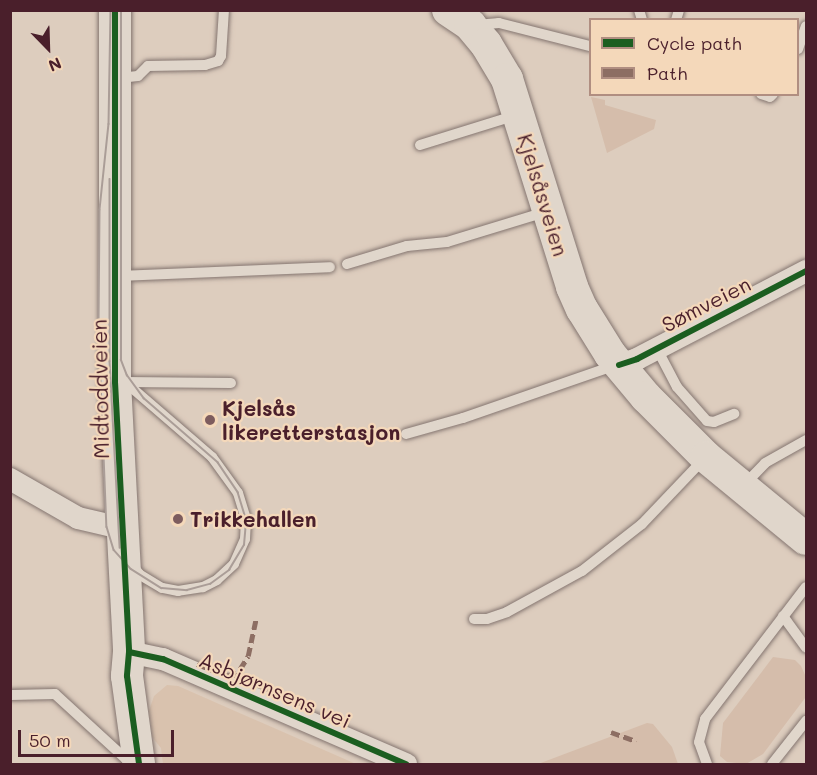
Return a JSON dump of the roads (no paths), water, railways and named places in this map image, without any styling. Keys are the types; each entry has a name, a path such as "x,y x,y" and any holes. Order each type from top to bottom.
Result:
{"street":[{"name":"Midtoddveien","path":"116,10 115,382 129,652 127,676 139,763"},
{"name":"Kjelsåsveien","path":"466,15 507,79 548,211 582,309 619,365 646,398 741,488 807,539"},
{"name":"Sømveien","path":"619,365 637,359 656,347 807,271"},
{"path":"10,479 78,518 122,534"},
{"name":"Asbjørnsens vei","path":"129,652 163,659 406,765"}],"lane":[{"path":"115,79 138,76 148,66 205,65 218,61 221,56 224,10"},
{"name":"Kjelsåsveien","path":"466,15 589,46"},
{"path":"799,46 807,26"},
{"path":"420,145 518,114"},
{"path":"347,264 407,246 447,242 548,211"},
{"path":"114,276 330,267"},
{"path":"656,347 676,387 707,421 714,422 734,414"},
{"path":"405,435 463,418 598,369 619,365"},
{"path":"115,382 231,383"},
{"path":"115,382 132,388 212,457 233,484 242,502 246,520 245,539 234,564 217,580 195,589 169,590 143,578 135,571 122,534"},
{"path":"741,488 765,464 807,440"},
{"path":"474,619 487,619 507,612 582,571 642,524 706,457"},
{"path":"707,765 699,742 705,719 807,587"},
{"path":"783,616 807,648"},
{"path":"11,694 55,694 126,759 139,763"},
{"path":"772,765 807,721"}],"tram line":[{"path":"111,10 109,124 100,210 99,331 107,527 114,550 131,569 162,588 187,590 210,584 229,570 244,545 246,520 238,493 218,463 144,399 127,376 121,360 121,10"},
{"path":"110,179 110,361 120,548"}],"place":[{"name":"Kjelsås likeretterstasjon","path":"210,420"},
{"name":"Trikkehallen","path":"178,519"}]}
